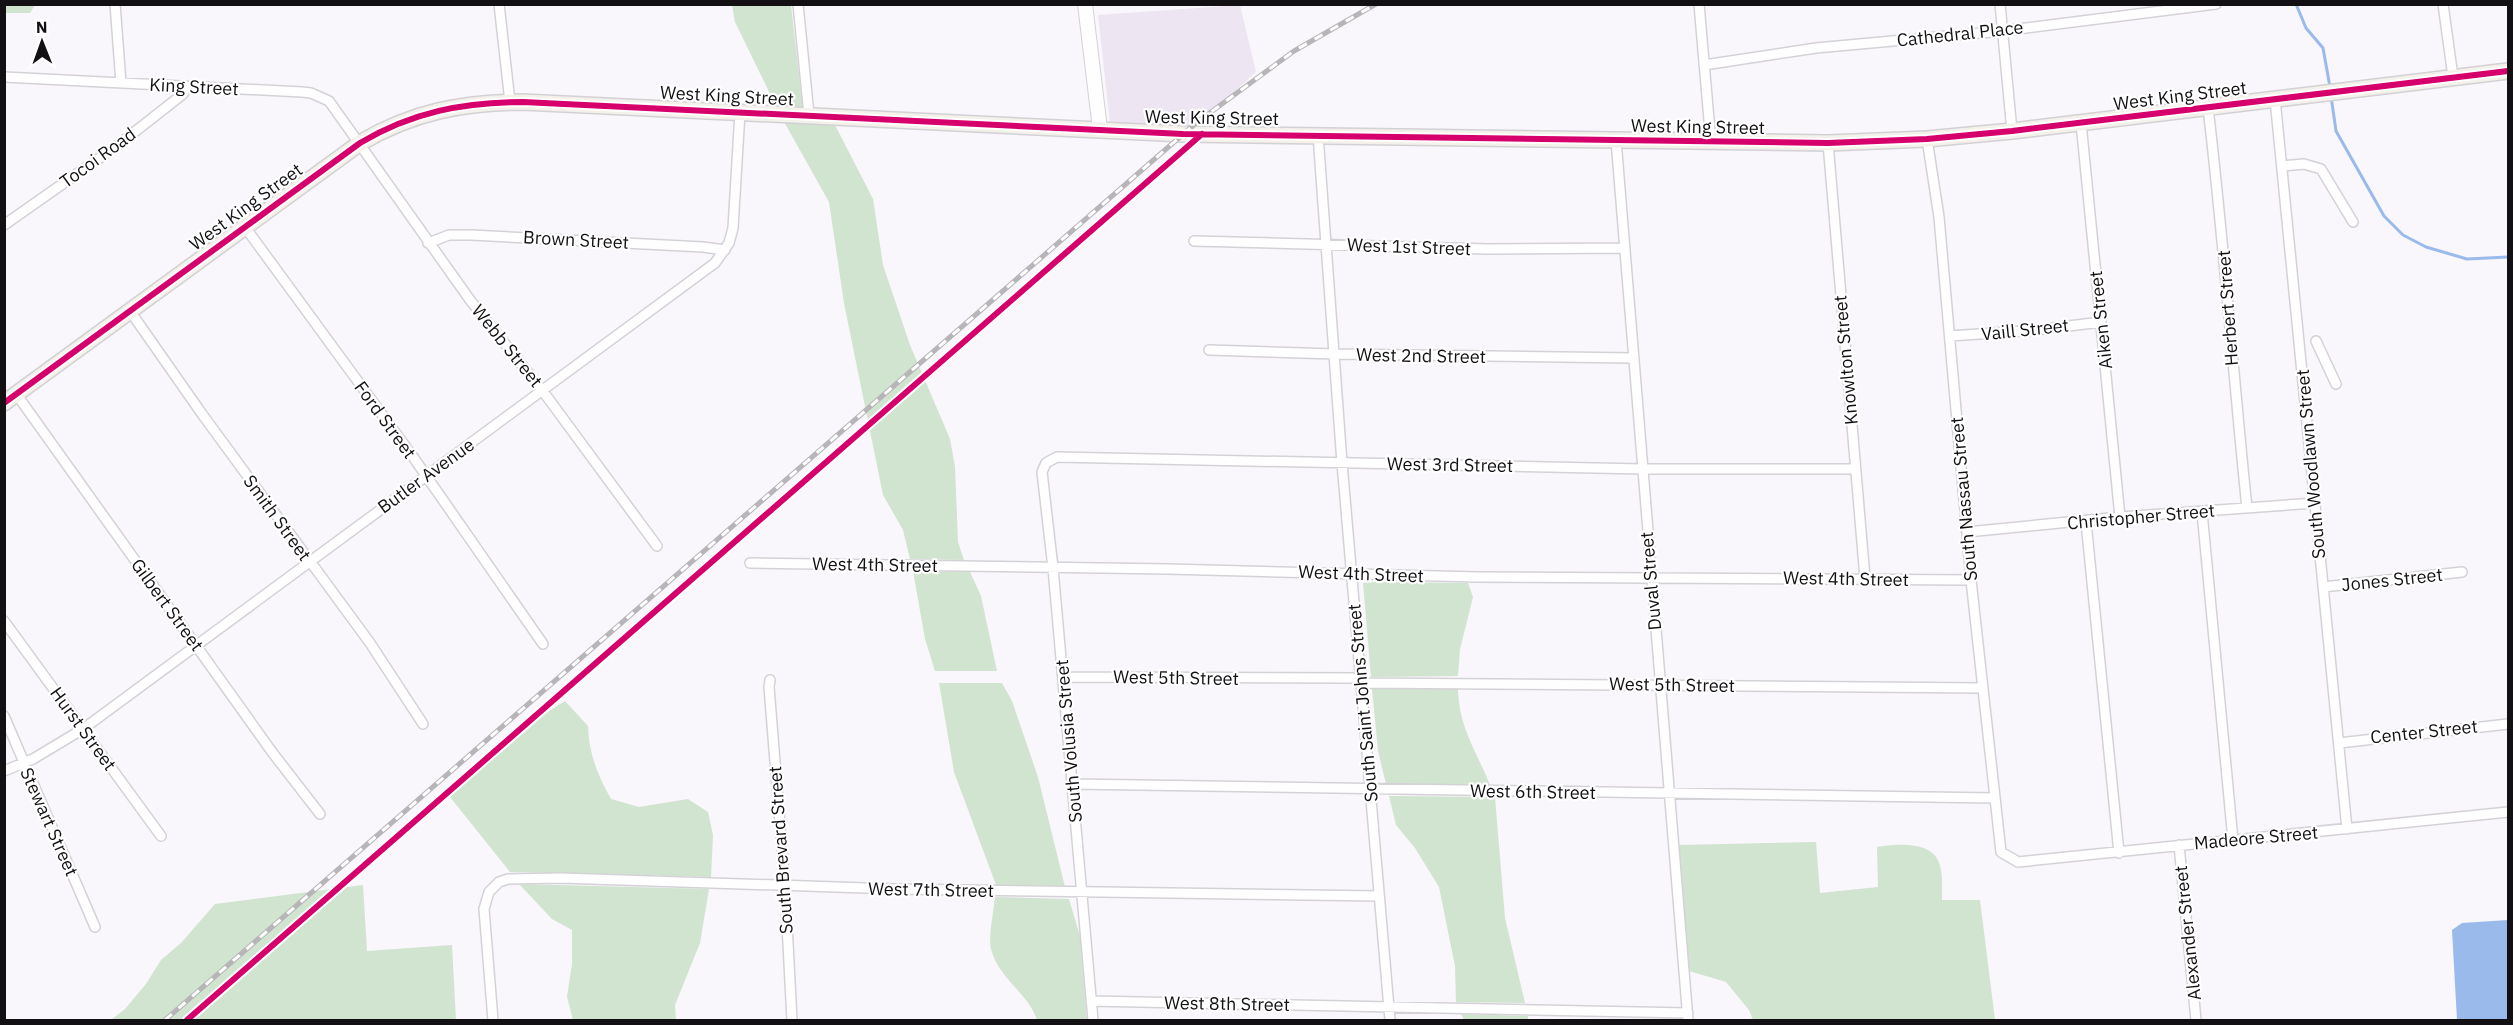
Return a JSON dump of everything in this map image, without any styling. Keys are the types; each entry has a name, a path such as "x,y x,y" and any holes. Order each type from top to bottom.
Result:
{"main road":[{"path":"1085,4 1100,129"},
{"name":"West King Street","path":"10,399 360,143 396,124 434,111 477,103 510,102 1192,134 1828,143 1927,139 2012,131 2508,71"}],"street":[{"path":"115,4 121,83"},
{"path":"499,4 510,102"},
{"path":"798,4 809,116"},
{"path":"1700,4 1711,143"},
{"path":"2000,4 2012,131"},
{"name":"Cathedral Place","path":"1704,65 1816,48 2002,31 2216,4"},
{"path":"2443,4 2453,77"},
{"name":"King Street","path":"4,77 311,93 321,96 336,108 360,143"},
{"name":"Tocoi Road","path":"4,225 118,145 183,94 187,86"},
{"name":"South Woodlawn Street","path":"2275,99 2348,829"},
{"name":"Herbert Street","path":"2208,108 2227,282 2231,356 2247,508"},
{"name":"Butler Avenue","path":"4,771 24,764 83,729 715,263 725,250 733,228 740,112"},
{"name":"Aiken Street","path":"2081,123 2120,517"},
{"name":"South Saint Johns Street","path":"1318,135 1351,574 1390,1020"},
{"name":"South Nassau Street","path":"1927,139 1936,198 1950,336 1971,580 1998,846 2005,857"},
{"name":"Duval Street","path":"1616,140 1688,1017"},
{"name":"Webb Street","path":"360,143 428,243 543,390 657,546"},
{"name":"Knowlton Street","path":"1828,143 1865,578"},
{"path":"2282,166 2304,164 2321,169 2353,222"},
{"name":"Ford Street","path":"245,227 426,476 543,644"},
{"name":"Brown Street","path":"428,243 449,235 471,235 725,250"},
{"name":"West 1st Street","path":"1194,241 1488,249 1624,248"},
{"name":"Smith Street","path":"130,311 370,643 423,724"},
{"name":"Vaill Street","path":"1950,336 2025,331 2101,322"},
{"path":"2316,341 2336,384"},
{"name":"West 2nd Street","path":"1209,350 1633,358"},
{"name":"Gilbert Street","path":"10,399 320,814"},
{"name":"West 3rd Street","path":"1046,462 1057,457 1642,469 1855,469"},
{"name":"South Volusia Street","path":"1046,462 1042,472 1073,784 1092,1020"},
{"name":"Christopher Street","path":"1967,532 2120,517 2315,503"},
{"path":"2202,512 2233,840"},
{"path":"2086,522 2119,853"},
{"name":"West 4th Street","path":"750,563 1477,578 1651,576 1971,580"},
{"name":"Jones Street","path":"2323,587 2462,572"},
{"name":"Hurst Street","path":"4,621 161,836"},
{"name":"West 5th Street","path":"1063,677 1982,688"},
{"name":"South Brevard Street","path":"770,680 792,1020"},
{"name":"Stewart Street","path":"4,716 95,927"},
{"name":"Center Street","path":"2339,743 2508,724"},
{"name":"West 6th Street","path":"1073,784 1994,798"},
{"name":"Madeore Street","path":"2005,857 2018,861 2119,853 2508,812"},
{"name":"Alexander Street","path":"2179,845 2196,1020"},
{"name":"West 7th Street","path":"493,1020 484,909 489,892 499,882 508,879 561,878 1082,893 1379,896"},
{"name":"West 8th Street","path":"1091,1001 1389,1007 1688,1017"}],"shaded area":[{"path":"1240,5 1256,72 1212,112 1209,128 1110,123 1098,15"}],"green space":[{"path":"5,4 35,5 30,13 5,13"},
{"path":"732,5 791,5 803,109 777,108 735,22"},
{"path":"783,120 834,123 873,199 883,265 910,345 950,439 955,467 958,542 964,560 910,559 903,530 883,495 844,303 829,202"},
{"path":"913,571 970,572 981,596 997,671 935,671 925,639"},
{"path":"1363,583 1468,583 1473,597 1460,649 1458,676 1371,677"},
{"path":"939,683 1002,683 1012,701 1038,777 1065,887 996,885 954,772"},
{"path":"1372,689 1458,689 1461,716 1490,785 1386,784 1378,751"},
{"path":"565,701 588,726 595,764 611,799 639,807 688,799 708,812 713,835 711,877 510,872 450,797 472,768 486,755 517,731"},
{"path":"1389,796 1495,797 1505,918 1525,1003 1456,1002 1455,966 1439,887 1415,848 1396,825"},
{"path":"1816,842 1820,893 1878,887 1877,847 1904,845 1923,848 1937,858 1942,874 1942,900 1980,900 1995,1020 1753,1020 1749,1010 1726,982 1689,971 1678,845"},
{"path":"519,884 709,889 700,943 675,1005 676,1020 573,1020 567,997 572,964 572,930 552,919"},
{"path":"363,885 367,951 452,945 456,1020 111,1020 125,1009 146,984 161,960 181,943 215,904"},
{"path":"995,897 1069,899 1080,936 1087,1020 1037,1020 1027,1002 1000,969 991,949"},
{"path":"1461,1014 1528,1016 1528,1020 1464,1020"}],"water":[{"path":"2508,920 2508,1020 2457,1020 2452,930 2462,923"}],"waterway":[{"path":"2296,4 2306,28 2323,48 2330,87"},
{"path":"2331,96 2336,131 2384,216 2403,235 2426,247 2467,259 2508,257"}],"railway":[{"path":"165,1020 1196,123 1294,51 1376,4"}],"cycle path":[{"path":"4,403 360,143 419,116 480,104 523,102 1183,134 1828,143 1927,139 2012,131 2508,71"},
{"path":"187,1020 1202,134"}]}
